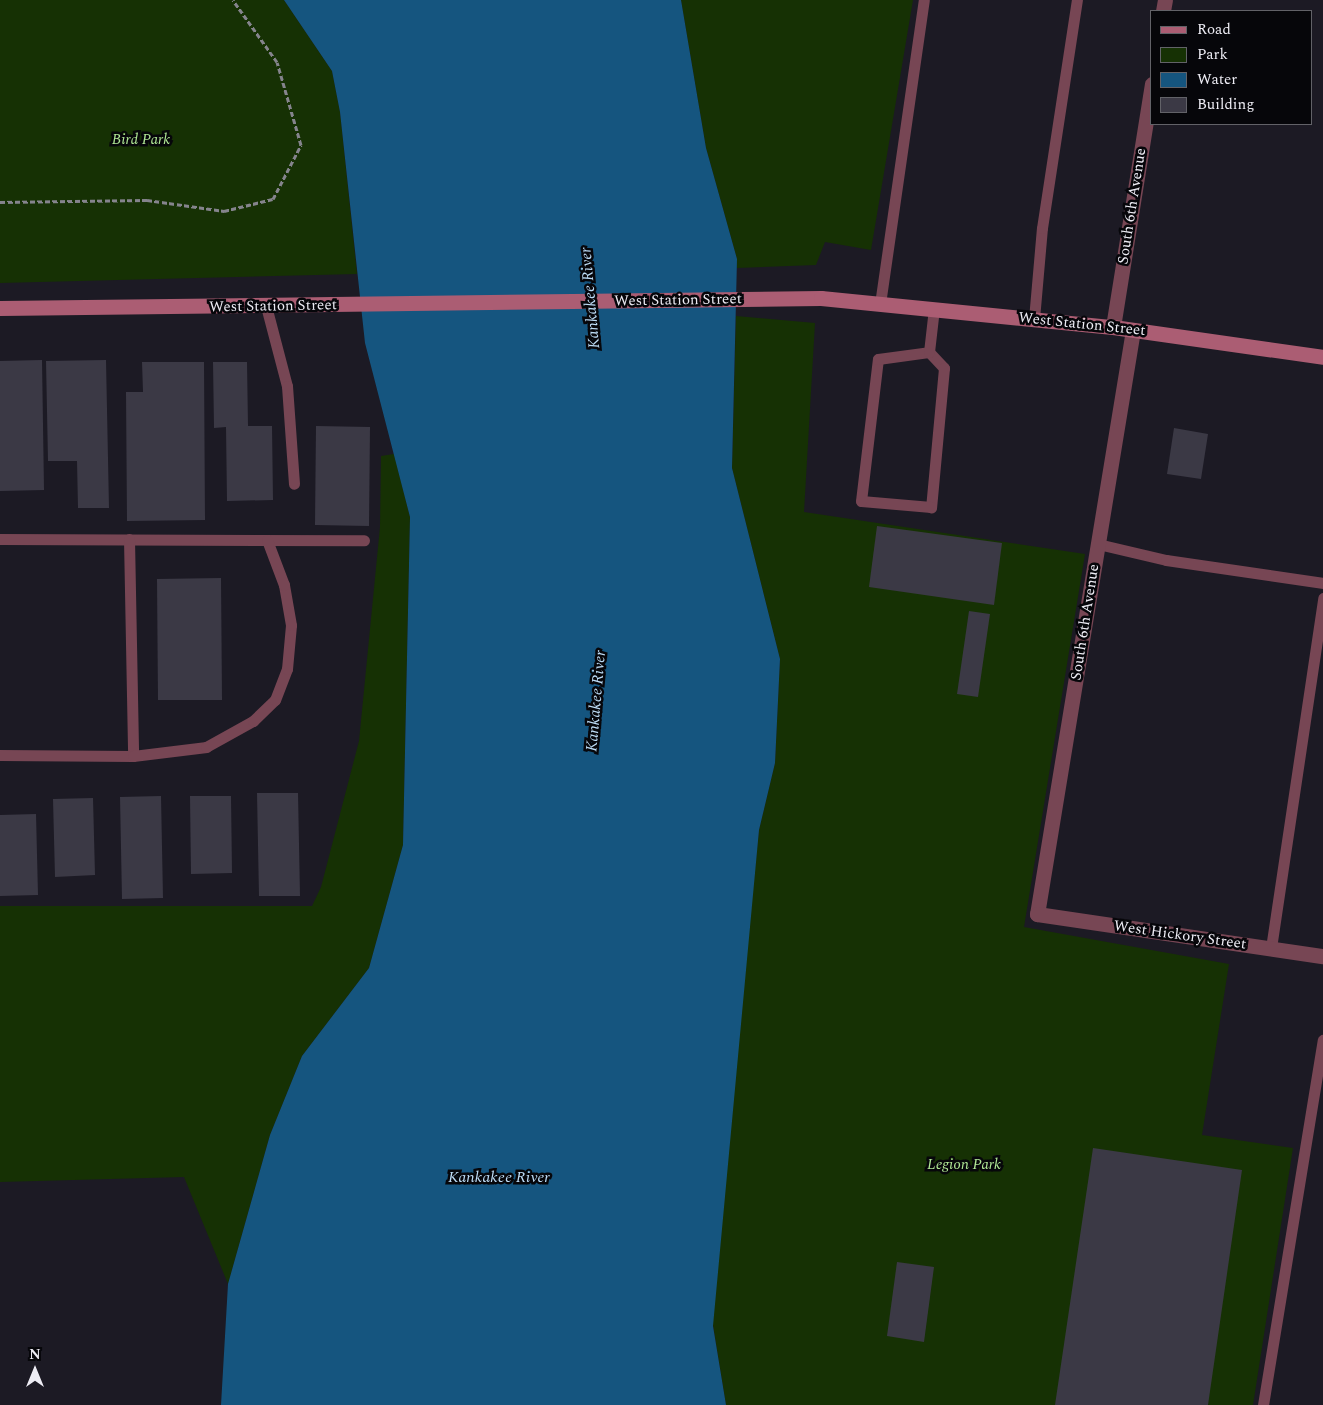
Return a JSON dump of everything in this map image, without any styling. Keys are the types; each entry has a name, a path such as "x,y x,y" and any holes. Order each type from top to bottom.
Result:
{"main road":[{"name":"West Station Street","path":"0,308 328,306 821,298 1113,327 1323,357"}],"street":[{"name":"South 6th Avenue","path":"1113,327 1150,96"},
{"name":"South 6th Avenue","path":"1037,914 1133,330"},
{"name":"West Hickory Street","path":"1037,914 1323,956"}],"lane":[{"path":"880,304 924,0"},
{"path":"1034,319 1042,228 1077,0"},
{"path":"266,306 287,386 294,484"},
{"path":"929,352 878,359 861,501 931,507 944,368 929,352 934,308"},
{"path":"0,539 364,540"},
{"path":"129,539 133,756"},
{"path":"0,755 133,756 206,747 253,721 276,700 287,669 292,625 284,585 267,540"},
{"path":"1098,544 1166,560 1323,583"},
{"path":"1271,948 1323,598"},
{"path":"1263,1405 1323,1040"}],"path":[{"path":"0,202 147,200 224,211 273,199 301,145 277,62 233,0"}],"green space":[{"name":"Bird Park","path":"0,0 284,0 332,71 340,112 357,274 0,283"},
{"path":"681,0 913,0 871,250 825,242 816,265 737,268 737,259 706,148"},
{"name":"Legion Park","path":"736,316 815,323 804,512 1085,554 1024,927 1229,964 1202,1135 1293,1148 1253,1405 726,1405 710,1306 759,830 775,763 780,659 732,468"},
{"path":"394,454 410,517 403,845 369,968 302,1056 270,1135 228,1284 184,1177 0,1182 0,906 312,906 321,887 359,741 380,527 381,456"}],"water":[{"name":"Kankakee River","path":"284,0 681,0 706,148 737,259 732,468 780,659 775,763 759,830 713,1326 726,1405 221,1405 228,1284 270,1135 302,1056 369,968 403,845 410,517 365,343 340,112 332,71"}],"building":[{"path":"42,360 44,490 0,491 0,361"},
{"path":"106,360 109,508 78,508 77,461 48,461 46,361"},
{"path":"142,362 204,362 205,520 127,521 126,392 143,392"},
{"path":"213,362 247,362 248,426 272,426 273,500 227,501 226,427 214,428"},
{"path":"316,426 370,427 369,526 315,525"},
{"path":"1174,428 1208,434 1201,479 1167,474"},
{"path":"877,526 1002,543 994,605 869,587"},
{"path":"221,578 222,700 158,700 157,579"},
{"path":"969,611 990,614 978,697 957,694"},
{"path":"257,793 298,793 300,896 259,896"},
{"path":"161,796 163,898 122,899 120,797"},
{"path":"190,796 231,796 232,873 191,874"},
{"path":"93,798 95,875 55,877 53,799"},
{"path":"36,814 38,895 0,896 0,815"},
{"path":"1093,1148 1242,1170 1208,1405 1055,1405"},
{"path":"897,1262 934,1267 924,1342 887,1336"}]}
